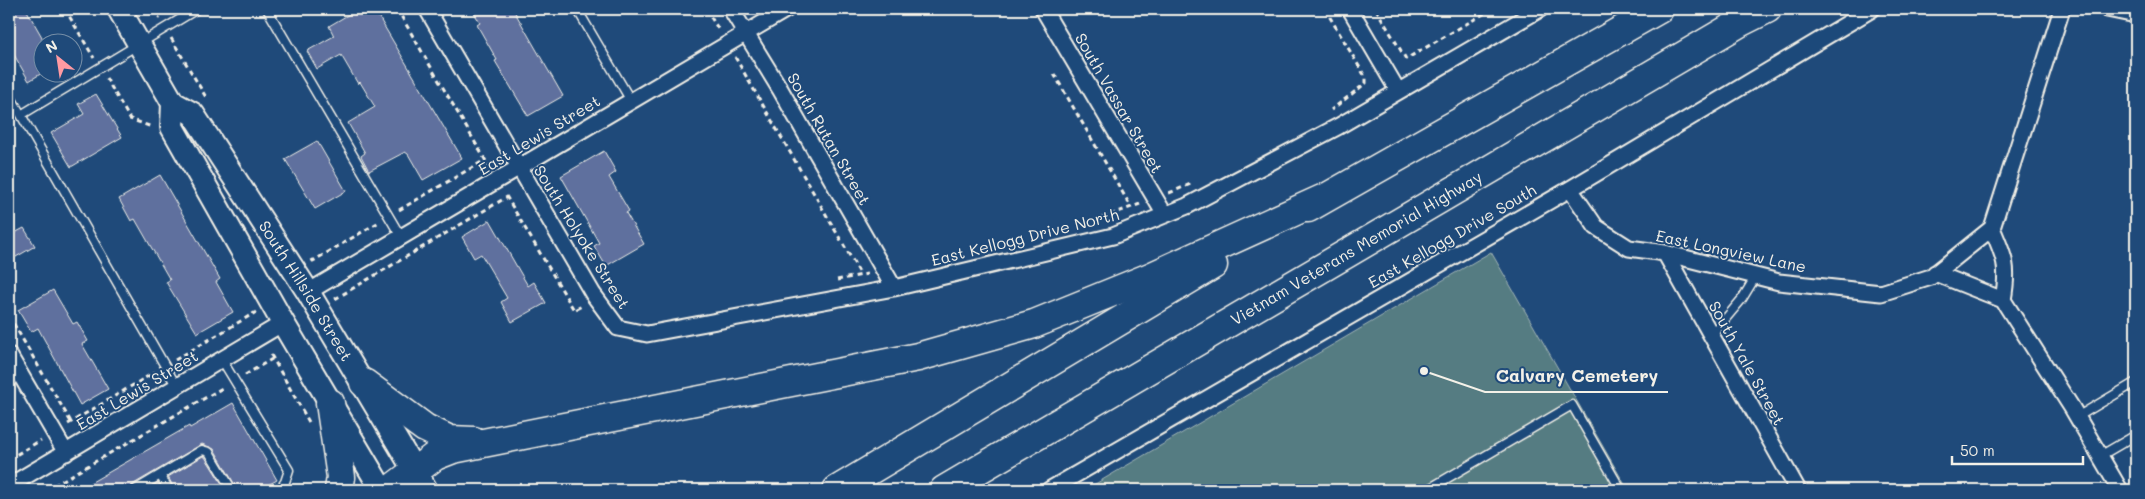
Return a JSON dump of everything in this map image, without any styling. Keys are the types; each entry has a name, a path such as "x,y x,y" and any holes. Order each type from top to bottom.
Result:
{"highway":[{"path":"837,490 1322,199 1659,9"},
{"name":"Vietnam Veterans Memorial Highway","path":"944,490 1741,22 1767,9"},
{"path":"390,490 420,481 435,456 483,442 918,357 1034,324 1150,277 1322,199"},
{"path":"364,384 425,428 450,440 483,442"},
{"path":"330,403 341,476 339,490"}],"main road":[{"name":"South Hillside Street","path":"120,9 173,102 193,114 308,292 420,481"},
{"name":"South Hillside Street","path":"173,102 172,127 283,323 382,490"}],"street":[{"name":"South Holyoke Street","path":"427,9 593,294 618,328"},
{"name":"South Rutan Street","path":"732,9 894,288"},
{"name":"East Lewis Street","path":"308,292 787,9"},
{"name":"South Vassar Street","path":"1043,9 1165,215"},
{"path":"1350,9 1398,91"},
{"name":"East Kellogg Drive North","path":"618,328 647,334 894,288 1113,236 1187,206 1339,126 1540,9"},
{"name":"East Kellogg Drive South","path":"1049,490 1570,189 1872,9"},
{"path":"2003,300 2007,278 2004,254 1992,228 2062,9"},
{"path":"2107,9 2136,15"},
{"name":"East Longview Lane","path":"1570,189 1596,227 1629,248 1665,253 1779,282 1881,294 1931,276 1992,228"},
{"name":"South Yale Street","path":"1665,253 1798,490"},
{"path":"1935,273 2003,300 2077,417 2120,490"},
{"name":"East Lewis Street","path":"9,486 283,323"},
{"path":"9,355 66,453"}],"lane":[{"path":"21,115 197,9"},
{"path":"267,9 401,236"},
{"path":"577,9 631,101"},
{"path":"9,94 177,387"},
{"path":"1711,336 1742,299 1756,276"},
{"path":"222,360 289,470 285,482 279,490"},
{"path":"2077,417 2136,382"},
{"path":"1427,490 1572,404 1621,490"},
{"path":"2100,456 2136,435"},
{"path":"135,490 202,450 209,452 232,490"},
{"path":"160,475 169,490"}],"path":[{"path":"154,9 208,100"},
{"path":"397,9 490,168"},
{"path":"706,9 861,275"},
{"path":"1325,9 1366,78 1366,83 1342,103 1327,112"},
{"path":"1376,9 1406,59 1492,9"},
{"path":"1054,74 1131,207"},
{"path":"308,253 312,261 485,160"},
{"path":"1082,226 1194,182"},
{"path":"503,190 574,310 582,306"},
{"path":"335,300 507,197"},
{"path":"828,282 884,271"},
{"path":"9,316 71,422"},
{"path":"46,490 272,357 312,429"},
{"path":"9,459 44,438"}],"green space":[{"path":"1491,252 1628,490 1085,490"}],"building":[{"path":"9,9 26,9 39,32 32,32 32,79 29,81 9,46"},
{"path":"358,9 374,9 462,158 423,180 405,152 369,171 361,156 365,153 348,123 375,107 360,82 358,84 341,55 317,69 307,51 334,36 329,26"},
{"path":"472,9 513,9 563,96 528,116 495,61 497,60 477,25 480,23"},
{"path":"96,94 122,137 71,167 51,133 84,114 78,104"},
{"path":"317,141 346,191 315,209 285,159"},
{"path":"604,151 616,172 609,177 629,211 626,213 644,244 606,266 594,246 599,243 561,176"},
{"path":"160,175 220,279 216,282 233,312 197,333 166,282 170,280 135,219 131,221 119,199"},
{"path":"490,220 528,286 534,282 546,303 512,322 501,302 507,298 481,254 474,258 462,237"},
{"path":"24,228 35,246 9,261 9,236"},
{"path":"53,290 73,324 77,322 88,341 82,344 108,389 80,405 38,328 31,332 18,310"},
{"path":"233,403 277,480 259,490 238,490 214,449 202,444 132,485 129,490 78,490 189,426 190,428"},
{"path":"203,456 226,490 175,490 168,477"},
{"path":"158,483 163,490 146,490"}],"place":[{"name":"Calvary Cemetery","path":"1424,371"}]}
